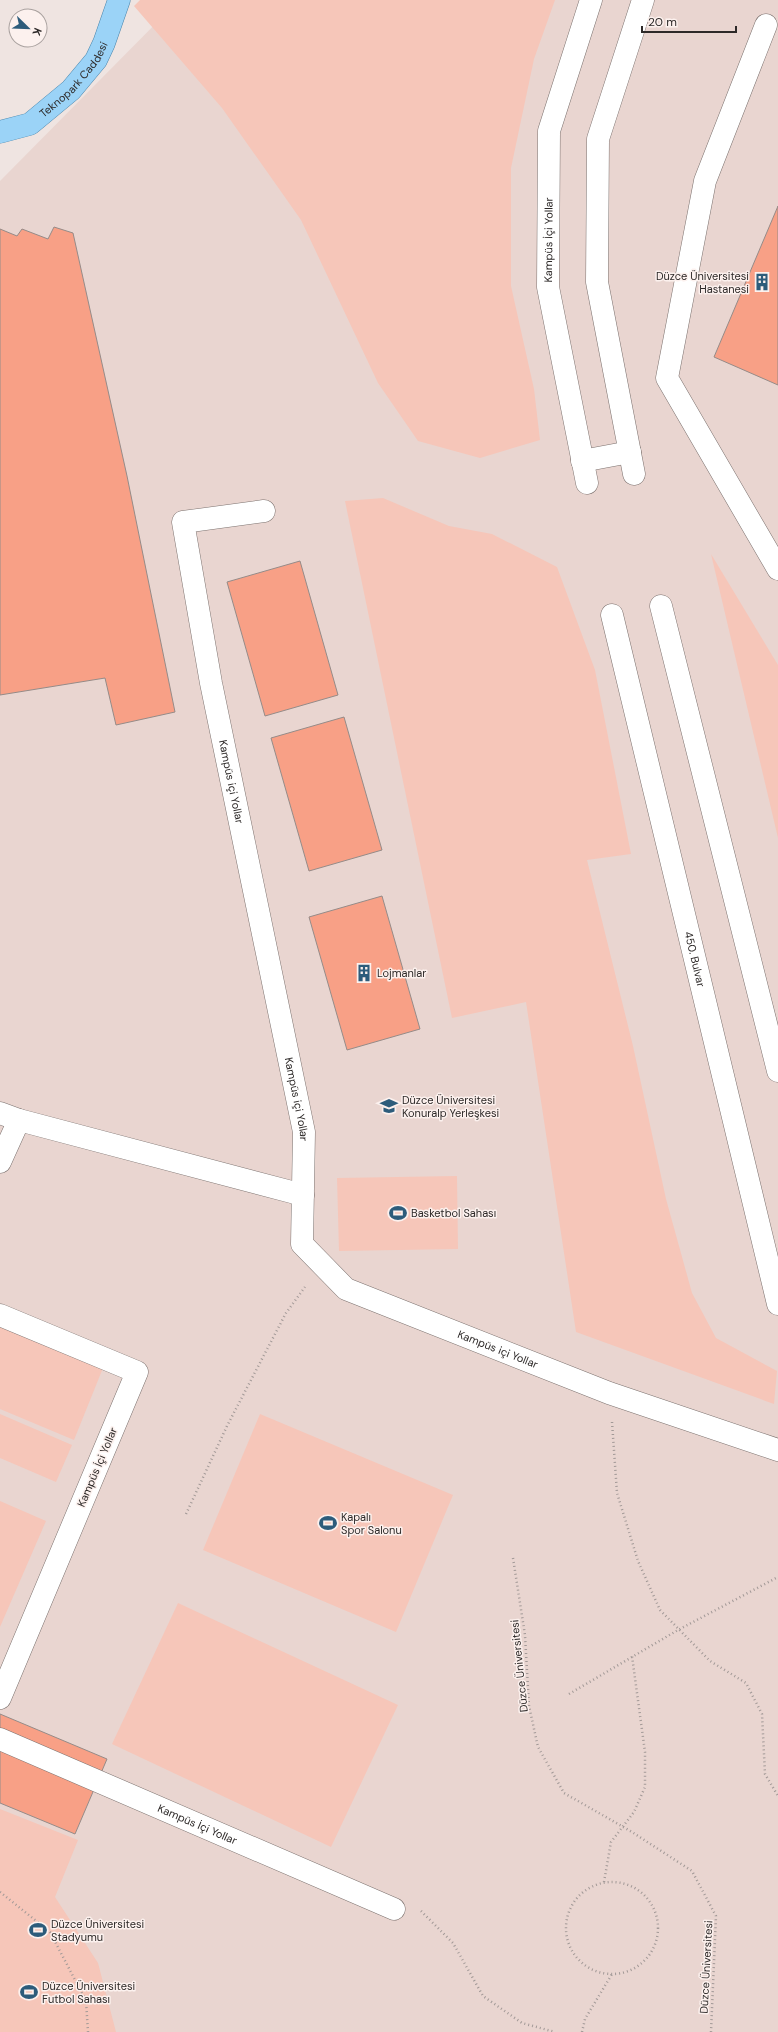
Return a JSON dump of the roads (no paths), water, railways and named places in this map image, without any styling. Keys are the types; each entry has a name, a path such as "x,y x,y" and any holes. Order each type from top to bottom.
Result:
{"main road":[{"name":"Teknopark Caddesi","path":"0,132 30,124 71,90 99,54 119,0"}],"street":[{"name":"Kampüs İçi Yollar","path":"587,483 548,286 549,131 591,0"},
{"path":"634,474 598,282 598,139 643,0"},
{"path":"766,26 705,181 667,378 778,569"},
{"path":"582,461 630,452"},
{"name":"Kampüs içi Yollar","path":"264,511 183,522 211,683 304,1132 302,1244 346,1289 609,1393 778,1450"},
{"path":"661,606 778,1071"},
{"name":"450. Bulvar","path":"612,615 778,1304"},
{"path":"0,1162 10,1117 303,1195"},
{"name":"Kampüs İçi Yollar","path":"0,1315 137,1372 0,1698"},
{"name":"Kampüs İçi Yollar","path":"0,1739 394,1910"}],"place":[{"name":"Düzce Üniversitesi Hastanesi","path":"762,282"},
{"name":"Lojmanlar","path":"364,973"},
{"name":"Düzce Üniversitesi Konuralp Yerleşkesi","path":"389,1106"},
{"name":"Basketbol Sahası","path":"398,1213"},
{"name":"Kapalı Spor Salonu","path":"328,1523"},
{"name":"Düzce Üniversitesi Stadyumu","path":"38,1930"},
{"name":"Düzce Üniversitesi Futbol Sahası","path":"29,1992"}]}
